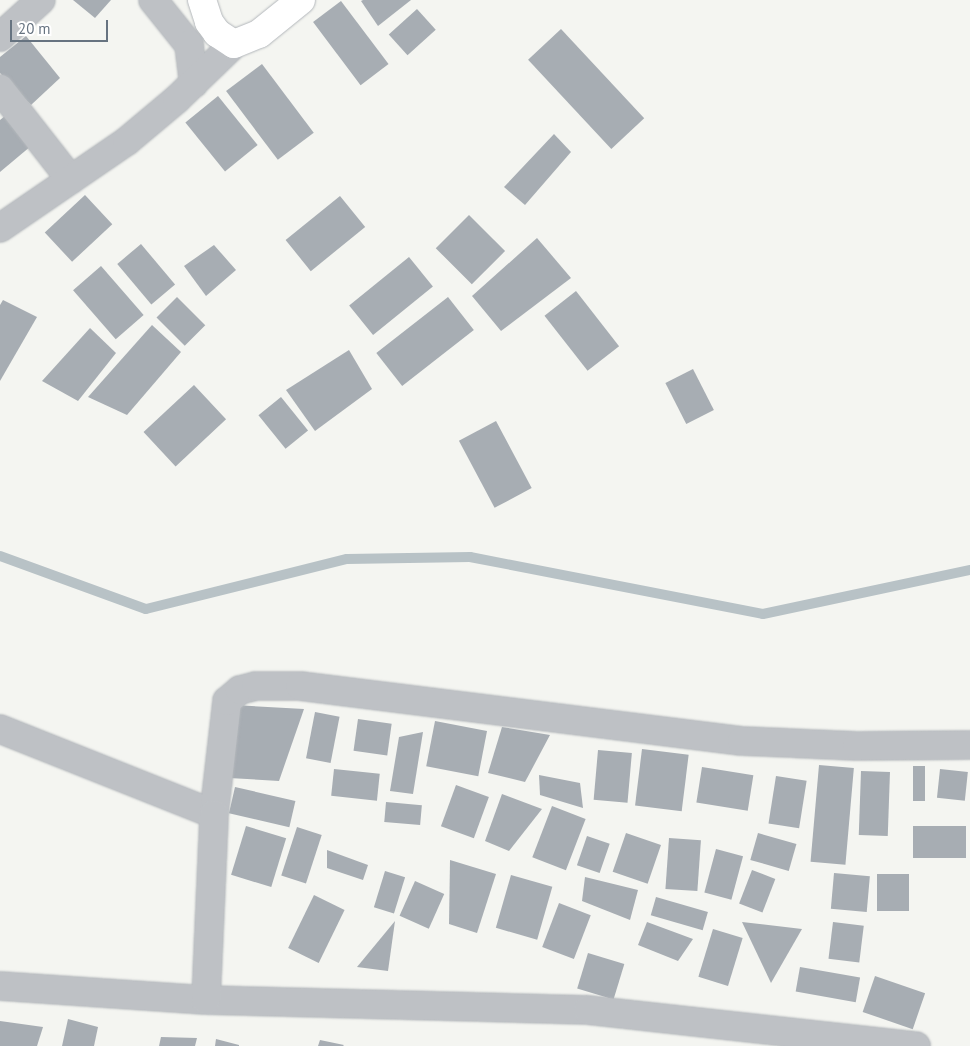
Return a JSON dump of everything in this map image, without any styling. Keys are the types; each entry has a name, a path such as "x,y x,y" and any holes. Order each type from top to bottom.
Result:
{"street":[{"path":"0,37 41,0"},
{"path":"153,0 189,45 194,84"},
{"path":"202,0 209,22 217,33 234,44"},
{"path":"0,228 127,141 194,84 234,44 259,34 301,0"},
{"path":"0,89 71,180"},
{"path":"206,1000 214,814 224,713 228,701 240,690 256,686 300,686 742,741 857,746 970,744"},
{"path":"0,729 214,814"},
{"path":"0,986 206,1000 588,1010 916,1046"}],"building":[{"path":"73,0 111,0 95,18"},
{"path":"411,0 378,26 361,1"},
{"path":"341,1 389,64 361,85 313,22"},
{"path":"417,9 436,30 407,55 389,34"},
{"path":"561,29 644,118 611,149 528,60"},
{"path":"26,36 60,78 31,105 0,73 0,57"},
{"path":"262,64 314,133 278,160 226,91"},
{"path":"218,96 258,145 225,171 185,122"},
{"path":"5,116 31,146 0,172 0,120"},
{"path":"554,134 571,152 525,205 504,187"},
{"path":"85,195 112,224 72,262 45,233"},
{"path":"340,196 365,227 311,271 286,240"},
{"path":"469,215 505,251 472,284 436,248"},
{"path":"537,238 571,278 501,331 472,296"},
{"path":"141,244 175,285 151,305 117,264"},
{"path":"214,245 236,270 206,296 184,266"},
{"path":"409,257 433,287 373,335 349,305"},
{"path":"101,266 144,315 116,339 73,290"},
{"path":"576,291 619,346 588,371 544,316"},
{"path":"177,297 205,325 185,346 156,318"},
{"path":"448,297 474,330 402,386 376,353"},
{"path":"3,300 37,317 0,381 0,305"},
{"path":"152,325 181,352 127,415 88,397"},
{"path":"90,328 116,353 78,401 42,381"},
{"path":"349,350 372,389 315,431 286,390"},
{"path":"693,369 714,410 686,424 665,383"},
{"path":"194,385 226,419 176,466 144,432"},
{"path":"281,397 308,430 286,449 258,415"},
{"path":"496,421 532,488 495,508 459,441"},
{"path":"234,705 304,709 279,781 229,778"},
{"path":"315,712 340,717 331,763 306,758"},
{"path":"358,719 392,724 387,755 354,751"},
{"path":"435,721 487,731 478,776 426,766"},
{"path":"502,727 550,735 525,782 488,773"},
{"path":"423,732 413,794 390,791 399,737"},
{"path":"642,749 689,755 682,811 635,806"},
{"path":"598,750 632,753 628,803 594,800"},
{"path":"819,765 854,768 845,865 811,862"},
{"path":"913,766 925,766 925,801 913,801"},
{"path":"702,767 753,775 748,811 696,803"},
{"path":"334,769 380,774 377,801 331,796"},
{"path":"940,769 968,772 965,801 937,798"},
{"path":"861,771 890,772 888,836 859,835"},
{"path":"539,775 580,783 583,808 540,795"},
{"path":"776,776 807,781 799,828 768,823"},
{"path":"456,785 489,797 474,838 441,826"},
{"path":"235,787 295,801 289,827 229,813"},
{"path":"502,794 542,809 509,851 485,841"},
{"path":"386,802 422,805 420,825 384,822"},
{"path":"552,806 586,819 566,870 532,857"},
{"path":"246,826 286,838 271,887 231,875"},
{"path":"913,826 966,826 966,858 913,858"},
{"path":"297,827 322,835 306,884 281,876"},
{"path":"626,833 661,845 648,884 613,872"},
{"path":"758,833 796,844 789,871 750,860"},
{"path":"587,836 610,844 600,873 577,865"},
{"path":"669,838 701,840 697,891 665,889"},
{"path":"716,849 743,856 731,900 704,892"},
{"path":"327,850 368,865 363,880 327,868"},
{"path":"450,860 496,874 477,933 449,924"},
{"path":"752,870 775,879 762,913 739,904"},
{"path":"385,871 405,877 394,913 374,907"},
{"path":"834,873 870,876 867,912 831,909"},
{"path":"877,874 909,874 909,911 877,911"},
{"path":"511,875 552,887 537,940 496,928"},
{"path":"585,877 638,890 630,920 582,901"},
{"path":"415,881 444,894 429,929 400,916"},
{"path":"314,895 345,910 319,963 288,948"},
{"path":"656,897 708,912 703,930 651,915"},
{"path":"559,903 591,915 574,959 542,947"},
{"path":"395,921 388,971 357,967"},
{"path":"647,922 693,939 678,961 638,945"},
{"path":"742,922 802,929 771,983"},
{"path":"833,922 864,926 859,963 828,959"},
{"path":"713,929 743,938 728,986 698,977"},
{"path":"588,953 624,964 614,999 577,988"},
{"path":"800,967 860,978 856,1002 796,992"},
{"path":"875,976 925,993 913,1029 863,1012"},
{"path":"68,1019 98,1027 94,1046 62,1046"},
{"path":"0,1021 43,1027 37,1046 0,1046"},
{"path":"161,1037 197,1038 195,1046 159,1046"},
{"path":"216,1039 239,1045 239,1046 215,1046"},
{"path":"320,1040 344,1045 318,1046"}],"waterway":[{"path":"0,556 146,609 347,559 470,557 763,614 970,570"}]}
